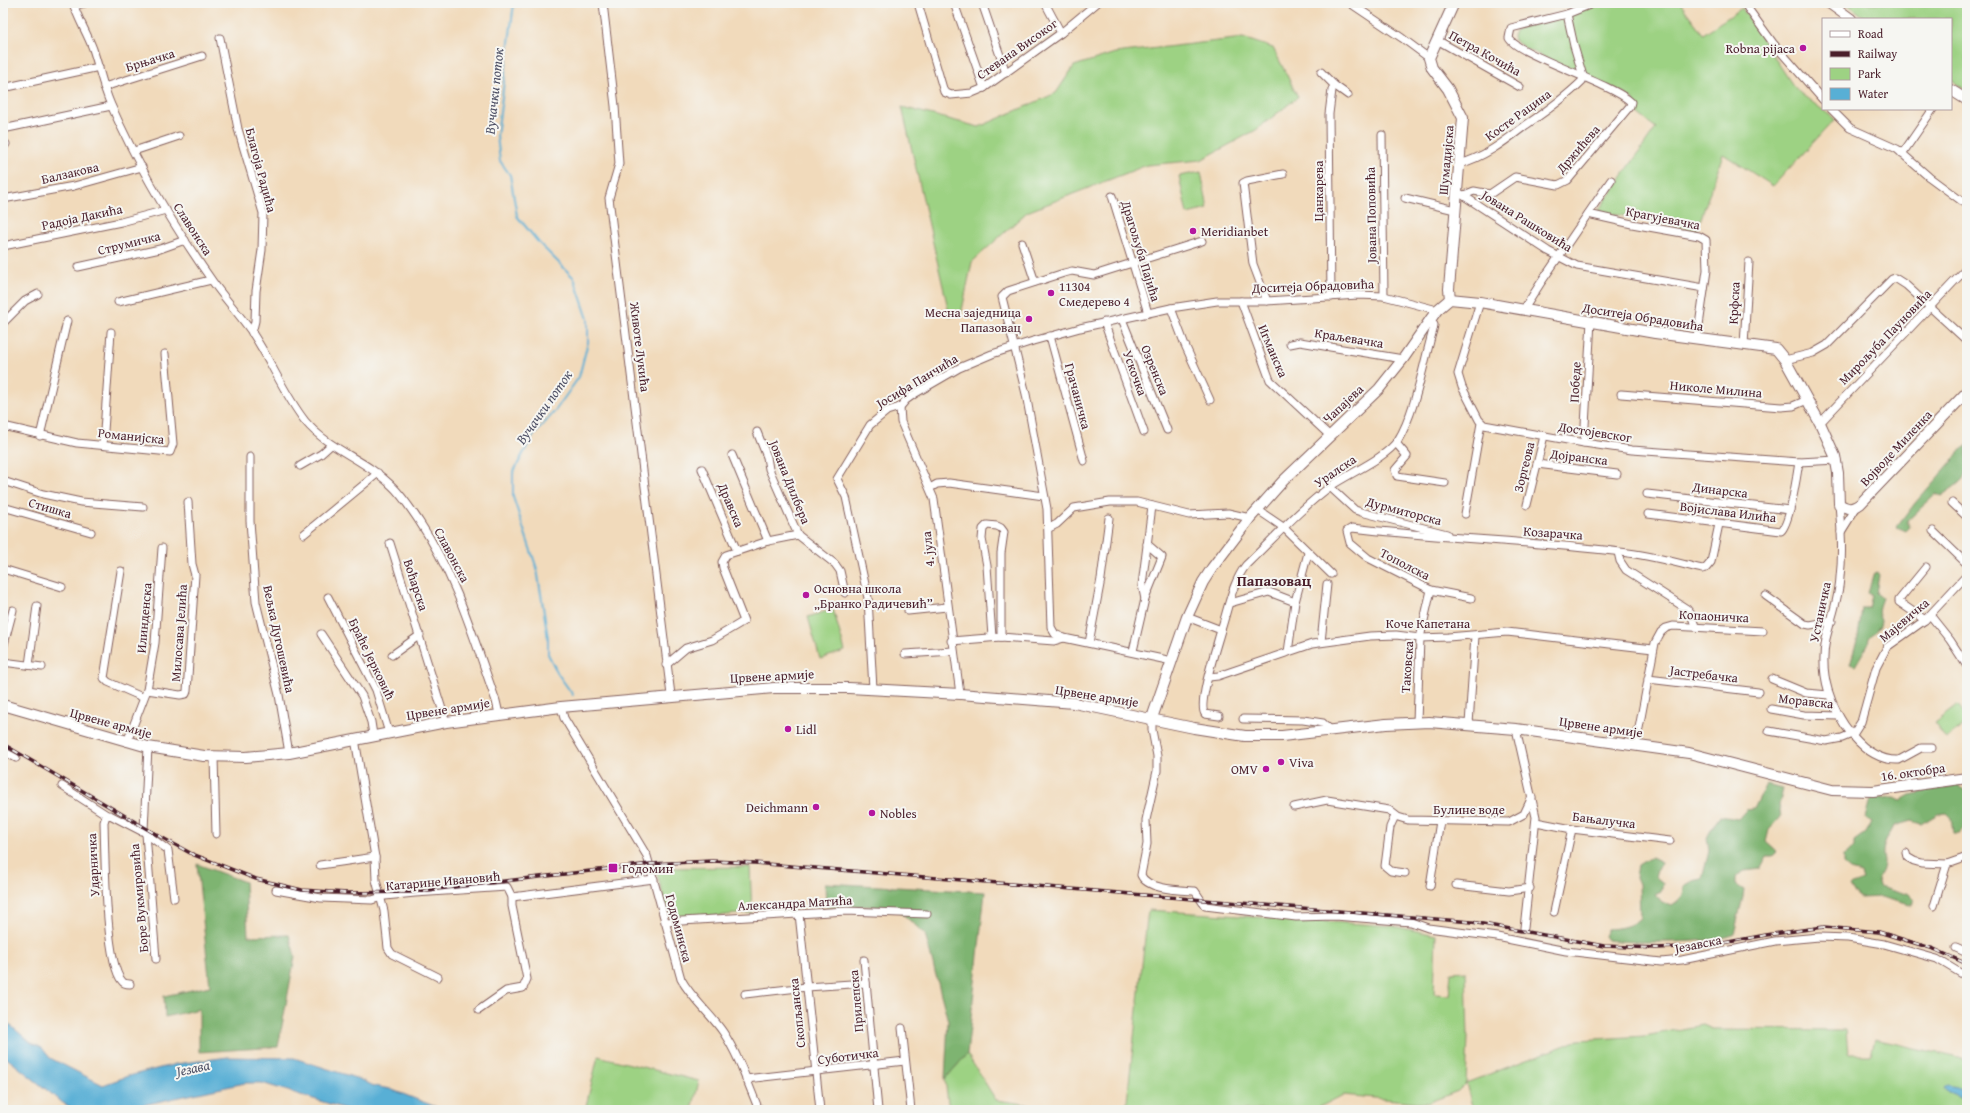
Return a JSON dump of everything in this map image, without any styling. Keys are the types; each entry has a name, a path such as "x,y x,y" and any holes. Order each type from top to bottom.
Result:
{"main road":[{"path":"1429,58 1454,3"},
{"path":"1829,3 1850,18"},
{"name":"Шумадијска","path":"1429,58 1432,68 1448,89 1461,113 1462,135 1459,164 1460,194 1454,210 1449,290 1450,299"},
{"path":"1952,91 1967,100"},
{"path":"1433,314 1450,299"},
{"name":"Доситеја Обрадовића","path":"1450,299 1524,309 1697,339 1776,349 1785,360"},
{"name":"Чапајева","path":"1152,718 1187,617 1203,582 1212,568 1250,518 1283,481 1329,435 1379,389 1403,359 1433,314"},
{"name":"Устаничка","path":"1785,360 1820,423 1837,460 1839,504"},
{"name":"Војводе Миленка","path":"1856,508 1967,392"},
{"path":"1839,504 1846,508 1856,508"},
{"name":"Црвене армије","path":"3,705 126,742 148,747 214,757 246,757 289,753 373,735 446,722 561,706 671,695 789,687 873,689 1074,703 1245,736 1282,736 1417,722 1469,724 1636,744 1707,758 1816,787 1832,790 1863,791"},
{"name":"16. октобра","path":"1863,791 1894,789 1967,778"}],"street":[{"path":"74,4 85,3"},
{"name":"Животе Лукића","path":"603,3 615,106 619,164 609,198 666,665 671,695"},
{"name":"Стевана Високог","path":"918,3 944,92 951,95 972,93 984,88 1061,33 1096,3"},
{"path":"954,3 984,88"},
{"path":"982,3 1006,73"},
{"path":"1045,3 1061,33"},
{"name":"Шумадијска","path":"1350,3 1429,58"},
{"path":"1583,76 1514,44 1509,38 1511,28 1567,14 1594,3"},
{"path":"1744,3 1773,43 1822,99"},
{"name":"Славонска","path":"74,4 92,47 111,106 142,167 166,210 211,280 252,332 274,372 303,419 317,434 331,445 378,473 404,499 428,535 449,571 467,616 499,714"},
{"path":"1567,14 1574,46 1583,76"},
{"name":"Благоја Радића","path":"220,38 238,129 263,213 262,250 256,291 255,321 252,332"},
{"name":"Петра Кочића","path":"1437,40 1520,87"},
{"name":"Брњачка","path":"104,87 202,56"},
{"path":"3,88 99,67"},
{"path":"1321,72 1334,85 1348,95"},
{"name":"Држићева","path":"1460,194 1474,191 1490,194 1515,177 1558,185 1568,180 1630,106 1631,102 1623,96 1583,76"},
{"name":"Косте Рацина","path":"1459,164 1470,161 1491,151 1575,88 1582,81 1583,76"},
{"name":"Цанкарева","path":"1331,297 1330,114 1332,90 1334,85"},
{"path":"3,129 111,106"},
{"path":"1832,110 1850,128 1893,147 1967,205"},
{"path":"1902,154 1932,110"},
{"name":"Јована Поповића","path":"1382,135 1384,296"},
{"path":"134,151 179,136"},
{"name":"Балзакова","path":"3,199 74,186 142,167"},
{"path":"1266,301 1253,264 1243,183 1283,174"},
{"path":"1524,309 1612,180"},
{"name":"Јована Рашковића","path":"1460,194 1548,251 1577,266 1704,288"},
{"name":"Драгољуба Пајића","path":"1112,196 1148,313"},
{"path":"1405,198 1454,210"},
{"name":"Радоја Дакића","path":"3,246 121,222 166,210"},
{"name":"Крагујевачка","path":"1588,214 1703,238 1707,245 1704,288 1697,339"},
{"name":"Струмичка","path":"78,267 160,249 185,240"},
{"path":"1172,660 1064,638 1054,632 1051,628 1049,528 1026,394 1002,297 1008,291 1072,271 1094,275 1202,241"},
{"path":"1022,244 1035,282"},
{"name":"Крфска","path":"1744,345 1749,262"},
{"name":"Мирољуба Пауновића","path":"1820,423 1967,268"},
{"path":"1785,360 1813,353 1827,345 1892,279 1900,281 1967,340"},
{"path":"118,302 211,280"},
{"path":"3,323 25,301 38,294"},
{"name":"Доситеја Обрадовића","path":"1014,347 1104,322 1210,301 1266,301 1331,297 1384,296 1433,314"},
{"name":"Игманска","path":"1241,301 1270,380 1329,435"},
{"path":"1465,514 1481,423 1462,387 1458,374 1480,302"},
{"path":"1171,308 1187,351 1210,400"},
{"name":"Уралска","path":"1219,716 1205,714 1202,711 1221,630 1241,571 1283,527 1330,487 1379,457 1396,443 1405,428 1418,384 1433,330 1433,314"},
{"name":"Озренска","path":"1122,319 1167,430"},
{"path":"40,436 66,321"},
{"name":"Победе","path":"1584,444 1591,321"},
{"name":"Ускочка","path":"1104,322 1144,432"},
{"path":"103,445 111,332"},
{"name":"Грачаничка","path":"1050,336 1084,461"},
{"name":"Краљевачка","path":"1290,344 1300,342 1403,359"},
{"name":"Јосифа Панчића","path":"873,689 870,617 867,592 846,497 837,479 870,426 887,411 900,407 906,400 916,393 959,368 1014,347"},
{"name":"Романијска","path":"3,426 40,436 77,443 156,451 172,450 165,354"},
{"name":"Николе Милина","path":"1621,394 1781,407 1793,406 1807,400"},
{"name":"4. јула","path":"900,407 901,422 930,488 935,509 947,607 960,694"},
{"name":"Достојевског","path":"1481,423 1487,426 1584,444 1680,454 1800,462 1829,462 1837,460"},
{"name":"Јована Дилбера","path":"757,432 767,457 769,469 798,535 835,564 840,571 844,593"},
{"name":"Зоргеова","path":"1527,505 1544,436"},
{"path":"1396,443 1406,456 1395,470 1397,476 1445,482"},
{"path":"300,466 321,454 331,445"},
{"path":"732,455 768,541"},
{"name":"Вељка Дугошевића","path":"250,457 250,521 255,596 260,623 279,694 289,753"},
{"name":"Војислава Илића","path":"1648,514 1780,531 1785,526 1790,510 1800,462"},
{"name":"Дојранска","path":"1537,464 1617,474"},
{"name":"Дравска","path":"702,469 737,551"},
{"path":"304,534 378,473"},
{"path":"3,480 43,494 81,502 143,508"},
{"path":"930,488 937,484 949,484 1044,496"},
{"name":"Дурмиторска","path":"1330,487 1355,510 1431,529 1456,539"},
{"name":"Динарска","path":"1647,494 1790,510"},
{"name":"Милосава Јелића","path":"147,690 180,695 186,694 187,691 195,575 192,564 188,502"},
{"path":"1049,528 1057,524 1070,511 1079,506 1110,502 1129,502 1189,515 1228,513 1250,518"},
{"path":"1952,503 1967,517"},
{"name":"Устаничка","path":"1839,504 1841,532 1840,581 1825,648 1826,678 1829,695 1839,716 1852,735 1875,756 1902,760 1921,748 1932,748"},
{"path":"1145,599 1142,585 1152,506"},
{"name":"Стишка","path":"3,507 91,532"},
{"path":"1841,532 1856,508"},
{"path":"1258,510 1283,527 1330,574"},
{"path":"1089,643 1101,579 1109,518"},
{"name":"Козарачка","path":"1349,528 1456,539 1567,546 1618,552 1706,568 1711,562 1719,524"},
{"path":"992,637 988,606 987,566 982,539 983,529 987,525 997,526 1004,532 1001,553 1001,637"},
{"name":"Тополска","path":"1349,528 1347,537 1350,543 1362,555 1431,590 1471,598"},
{"path":"1933,531 1967,564"},
{"path":"666,665 686,648 712,640 744,622 725,575 722,562 726,555 768,541 798,535"},
{"name":"Воћарска","path":"390,543 446,722"},
{"path":"1133,651 1145,599 1162,557 1147,544"},
{"name":"Илинденска","path":"147,690 155,643 162,548"},
{"path":"1618,552 1620,561 1626,570 1687,609 1692,616 1695,626"},
{"path":"1288,652 1295,602 1308,553"},
{"path":"1926,567 1898,600 1899,602 1927,617 1950,640 1967,666"},
{"path":"3,569 62,587"},
{"path":"121,570 104,678 108,682 142,697"},
{"name":"Мајевичка","path":"1852,735 1861,722 1876,668 1883,653 1892,642 1927,617 1967,575"},
{"path":"1321,642 1327,584"},
{"name":"Таковска","path":"1417,722 1420,638 1431,590"},
{"path":"1230,603 1269,592 1295,602"},
{"path":"1766,596 1805,624 1810,625 1832,620"},
{"name":"Браће Јерковић","path":"328,597 376,690 389,733"},
{"path":"29,665 37,606"},
{"path":"908,611 947,607"},
{"path":"3,648 13,610"},
{"path":"1187,617 1221,630"},
{"name":"Копаоничка","path":"1636,744 1653,649 1658,637 1666,628 1673,626 1695,626 1763,631"},
{"path":"1048,641 1054,632"},
{"name":"Коче Капетана","path":"1209,676 1218,676 1321,642 1370,636 1396,635 1420,638 1475,636 1500,632 1520,632 1653,649"},
{"path":"321,634 362,696 371,722 373,735"},
{"path":"392,655 420,635"},
{"path":"1469,724 1475,636"},
{"path":"952,640 1001,637 1054,642 1064,638"},
{"path":"905,654 953,651"},
{"path":"3,662 42,667"},
{"name":"Јастребачка","path":"1648,679 1758,692"},
{"path":"1772,679 1806,693 1829,695"},
{"path":"126,742 142,697 147,690"},
{"name":"Годоминска","path":"561,706 564,718 647,856 681,979 687,990 722,1032 746,1079 759,1110"},
{"name":"Моравска","path":"1771,709 1804,715 1839,716"},
{"name":"Језавска","path":"1152,718 1152,730 1157,756 1155,783 1146,820 1147,844 1140,870 1142,878 1146,882 1164,888 1195,891 1205,906 1296,917 1323,916 1411,922 1428,928 1497,937 1566,951 1661,962 1682,960 1775,941 1835,936 1884,944 1937,959 1967,977"},
{"path":"1243,719 1303,720 1323,723 1332,731"},
{"path":"1516,729 1532,797 1536,822 1530,888 1524,928"},
{"path":"1769,731 1826,741 1852,735"},
{"path":"355,739 375,857 376,880 381,898 389,951 438,977"},
{"path":"62,786 107,815 112,815 144,833 148,747"},
{"path":"3,751 16,758"},
{"path":"214,757 216,834"},
{"name":"Булине воде","path":"1294,807 1327,800 1389,810 1395,816 1408,820 1509,822 1524,814 1532,797"},
{"name":"Ударничка","path":"107,815 104,822 110,938 114,962 120,980 125,984 130,984"},
{"path":"1395,816 1390,827 1385,866 1391,871 1405,873"},
{"path":"1430,886 1440,821"},
{"name":"Бањалучка","path":"1536,822 1572,829 1670,841"},
{"path":"1554,912 1572,829"},
{"name":"Боре Вукмировића","path":"144,833 168,850 174,898"},
{"name":"Боре Вукмировића","path":"144,833 156,960"},
{"path":"1906,853 1907,857 1914,861 1947,864 1967,857"},
{"path":"320,865 375,857"},
{"path":"1934,906 1947,864"},
{"name":"Катарине Ивановић","path":"276,890 321,898 381,898 385,896 416,893 506,887 510,890 512,897 654,880"},
{"path":"1456,886 1509,891 1530,888"},
{"path":"479,1010 506,991 518,990 526,984 527,974 512,906 512,897"},
{"name":"Александра Матића","path":"665,922 846,911 928,914"},
{"name":"Скопљанска","path":"799,914 820,1110"},
{"path":"1956,948 1967,954"},
{"name":"Прилепска","path":"864,960 878,1110"},
{"path":"744,994 807,987 866,984"},
{"path":"902,1028 911,1110"},
{"name":"Суботичка","path":"746,1079 905,1061"}],"green space":[{"path":"1602,3 1680,3 1703,34 1742,8 1792,84 1800,93 1835,119 1773,186 1723,154 1697,230 1598,211 1656,128 1633,110 1634,101 1623,93 1526,49 1514,40 1513,36 1515,31 1522,27 1561,18"},
{"path":"1846,3 1967,3 1967,91 1952,81 1952,18 1866,18"},
{"path":"1243,38 1273,48 1298,97 1256,130 1201,160 1147,165 1027,212 972,262 961,315 950,317 902,107 979,127 1056,93 1074,66 1115,53"},
{"path":"1201,172 1208,209 1187,214 1179,176"},
{"path":"1967,444 1967,464 1965,476 1962,480 1941,496 1936,494 1907,521 1910,527 1906,531 1897,527 1915,503"},
{"path":"1877,572 1879,575 1876,593 1882,598 1878,609 1881,620 1880,626 1869,638 1868,644 1855,666 1850,664 1858,637 1862,608 1869,608 1872,595 1868,592 1874,573"},
{"path":"833,609 845,651 820,659 808,617"},
{"path":"1958,705 1967,717 1967,723 1946,739 1934,723"},
{"path":"1766,784 1783,788 1779,805 1781,817 1769,830 1766,842 1777,852 1773,856 1767,856 1760,869 1744,871 1736,878 1736,885 1744,890 1734,934 1711,940 1672,942 1607,940 1604,936 1607,929 1625,926 1640,918 1639,884 1636,877 1638,865 1651,857 1661,862 1656,877 1663,883 1661,891 1655,894 1662,902 1672,906 1681,898 1684,886 1693,881 1702,879 1709,851 1707,838 1720,816 1738,819 1746,810 1754,809"},
{"path":"1957,785 1967,791 1966,820 1963,829 1959,833 1953,833 1951,818 1946,813 1938,814 1921,824 1911,821 1894,826 1885,843 1883,851 1884,865 1877,878 1879,886 1909,895 1914,900 1914,903 1910,905 1881,897 1860,898 1853,893 1849,886 1863,881 1861,873 1850,870 1843,864 1843,857 1855,846 1855,841 1866,833 1872,822 1866,818 1871,799 1895,797 1901,800 1910,795"},
{"path":"197,864 245,882 248,936 289,935 295,956 278,1047 199,1052 199,1009 165,1017 164,996 210,986"},
{"path":"750,867 752,913 677,919 668,912 655,868"},
{"path":"825,883 985,892 967,1054 945,1079 948,1021 925,934 897,909 867,906 826,907"},
{"path":"1148,910 1393,926 1436,935 1434,994 1449,995 1451,972 1466,971 1468,1037 1466,1083 1458,1091 1427,1103 1343,1095 1314,1110 1126,1110"},
{"path":"1703,1025 1712,1029 1846,1030 1848,1054 1871,1054 1875,1039 1967,1060 1967,1110 1609,1110 1597,1108 1591,1110 1473,1110 1466,1083 1579,1040 1645,1036"},
{"path":"967,1054 996,1100 1066,1110 949,1110 945,1079"},
{"path":"598,1056 699,1081 692,1110 585,1110"}],"water":[{"name":"Језава","path":"3,1019 30,1042 42,1048 50,1058 103,1085 128,1076 176,1064 228,1057 294,1058 359,1079 374,1086 390,1089 444,1110 349,1110 262,1083 245,1083 129,1108 76,1110 63,1103 3,1055"},
{"path":"1948,1085 1957,1087 1967,1093 1967,1100 1946,1091 1944,1088"}],"waterway":[{"name":"Вучачки поток","path":"514,3 497,136 500,161 510,175 517,216 539,243 574,278 588,319 588,342 579,377 555,411 532,437 513,473 513,497 537,569 548,638 548,654 558,674 573,695"}],"railway":[{"path":"3,744 192,854 256,879 302,890 347,893 412,892 650,864 712,861 755,863 1472,922 1604,946 1656,948 1707,946 1766,935 1824,927 1879,932 1934,949 1967,964"}],"place":[{"name":"Robna pijaca","path":"1803,48"},
{"name":"Meridianbet","path":"1193,231"},
{"name":"11304 Смедерево 4","path":"1051,293"},
{"name":"Месна заједница Папазовац","path":"1029,319"},
{"name":"Основна школа „Бранко Радичевић”","path":"806,595"},
{"name":"Lidl","path":"788,729"},
{"name":"Viva","path":"1281,762"},
{"name":"OMV","path":"1266,769"},
{"name":"Deichmann","path":"816,807"},
{"name":"Nobles","path":"872,813"},
{"name":"Годомин","path":"613,868"}],"district":[{"name":"Папазовац","path":"1274,580"}]}
